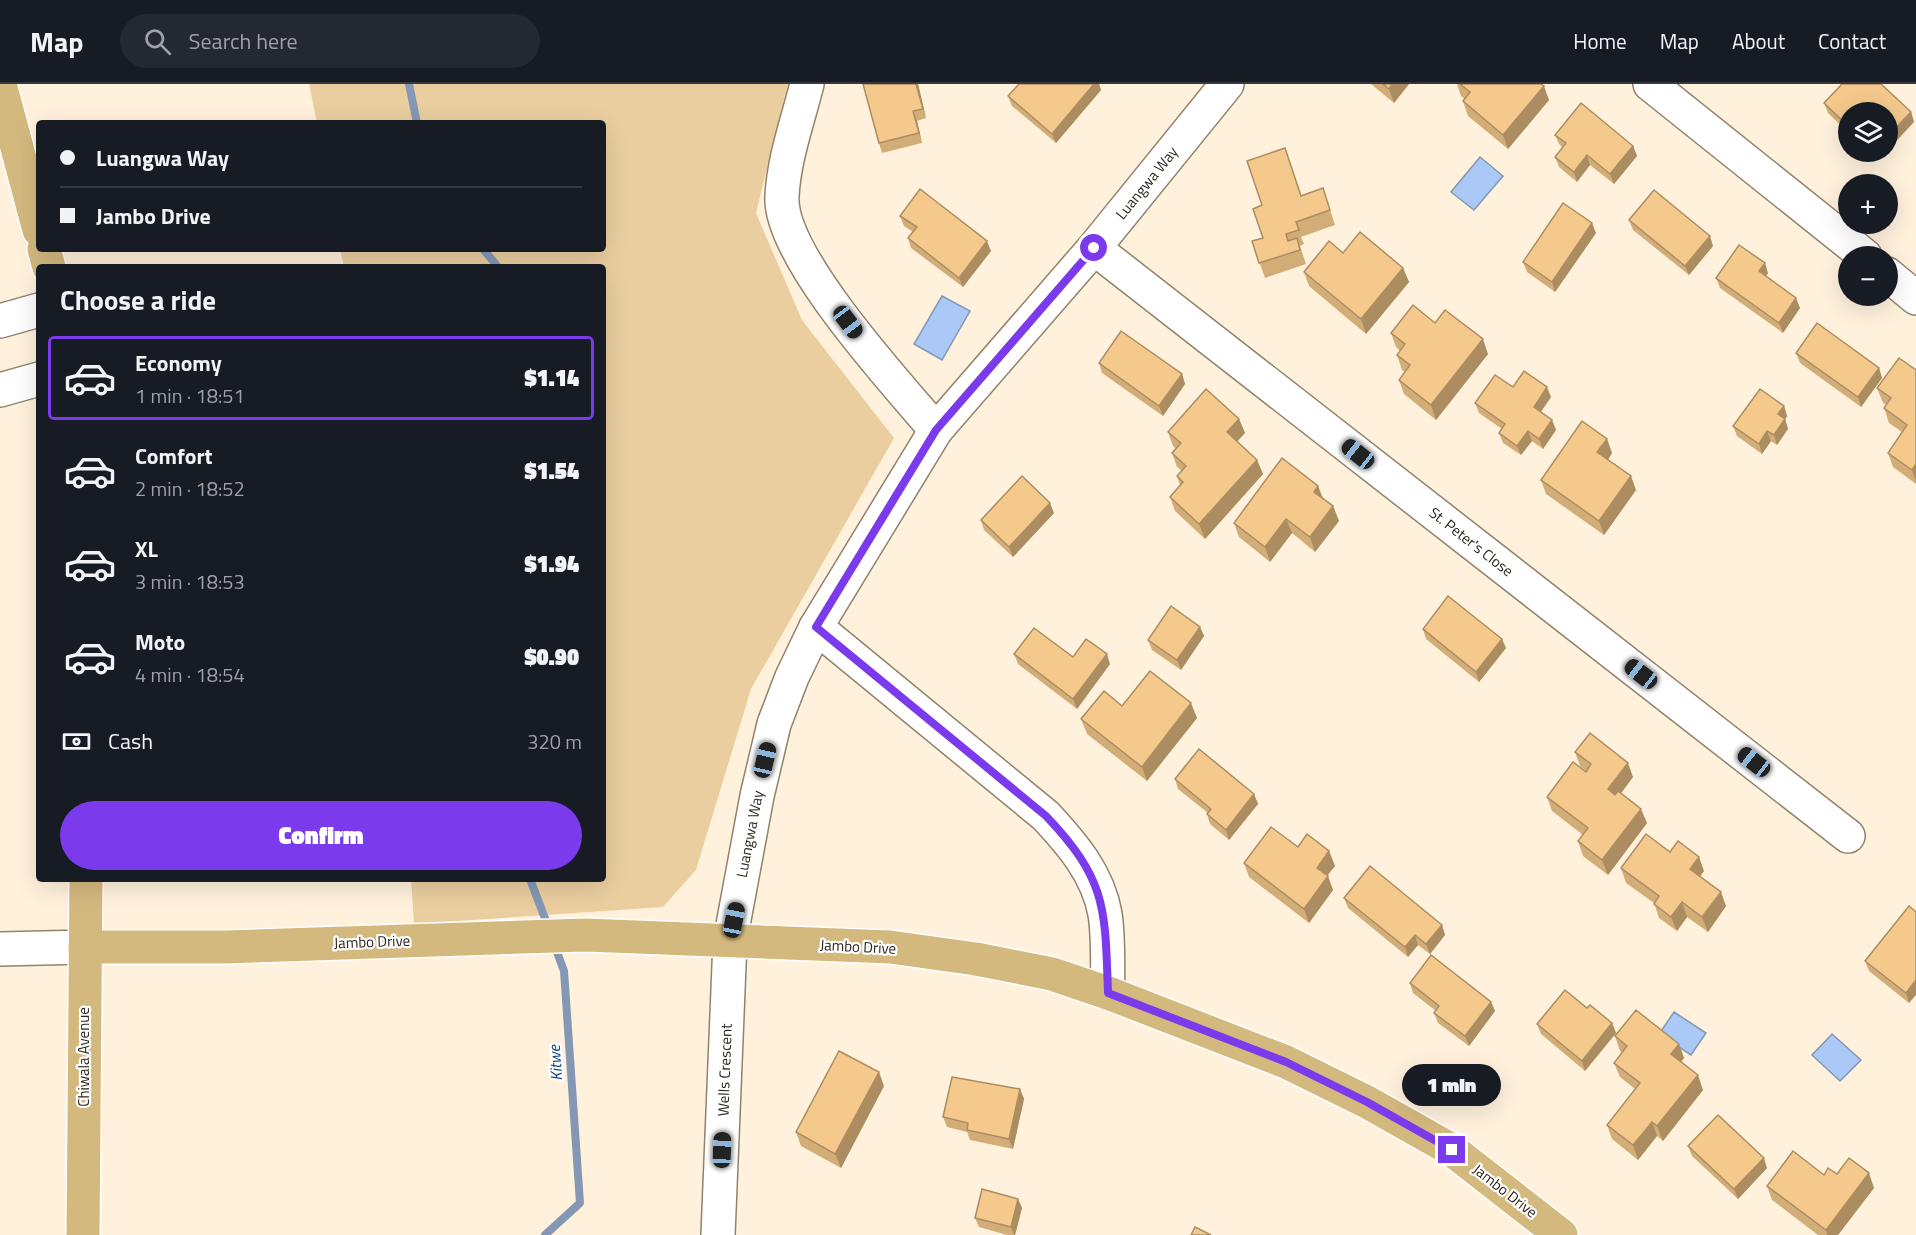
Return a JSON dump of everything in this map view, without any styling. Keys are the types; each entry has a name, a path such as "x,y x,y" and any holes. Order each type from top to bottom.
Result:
{"main road":[{"path":"0,84 36,219"},
{"name":"Chiwala Avenue","path":"83,1235 86,882"},
{"name":"Jambo Drive","path":"85,947 225,947 585,935 890,947 966,957 1052,974 1108,993 1286,1062 1367,1102 1452,1150 1561,1235"}],"street":[{"path":"807,84 788,159 781,198 789,231 801,258 821,286 875,357 936,430"},
{"name":"Luangwa Way","path":"730,941 757,796 774,724 816,627 936,430 1094,248 1227,84"},
{"path":"1650,84 1852,246"},
{"name":"St. Peter's Close","path":"1094,248 1848,836"},
{"path":"1898,283 1916,298"},
{"path":"0,321 36,311"},
{"path":"0,390 36,380"},
{"path":"816,627 1046,816 1072,844 1096,884 1105,914 1108,993"},
{"name":"Wells Crescent","path":"718,1235 730,941"},
{"path":"0,949 85,947"}],"shaded area":[{"path":"309,84 788,84 756,213 802,320 894,438 751,689 696,870 663,907 414,924 411,882 606,882 606,264 343,264 341,252 606,252 606,120 316,120"}],"water":[{"path":"1480,157 1503,176 1474,210 1451,192"},
{"path":"942,296 970,311 942,360 914,344"},
{"path":"1674,1012 1706,1033 1691,1055 1659,1034"},
{"path":"1832,1034 1861,1060 1840,1081 1812,1055"}],"building":[{"path":"863,84 916,84 923,109 913,111 919,133 879,143"},
{"path":"1019,84 1094,84 1052,134 1008,96"},
{"path":"1460,84 1541,84 1544,86 1503,135 1463,101 1470,92"},
{"path":"1842,84 1881,84 1911,112 1898,126 1898,102 1838,102 1838,116 1824,103"},
{"path":"1581,103 1633,146 1610,174 1587,155 1574,172 1555,157 1566,143 1555,135"},
{"path":"1285,148 1301,196 1323,188 1330,210 1296,222 1299,230 1286,234 1288,241 1297,238 1300,250 1259,263 1252,241 1263,238 1253,209 1262,205 1247,161"},
{"path":"920,189 987,241 959,278 908,238 917,227 900,216"},
{"path":"1654,190 1710,236 1685,266 1629,220"},
{"path":"1563,203 1592,223 1552,282 1523,262"},
{"path":"1360,232 1403,268 1361,319 1304,272 1329,241 1343,253"},
{"path":"1739,245 1765,263 1759,271 1796,298 1779,323 1716,278"},
{"path":"1413,305 1435,323 1445,310 1483,339 1431,405 1399,380 1410,365 1397,355 1405,344 1391,333"},
{"path":"1817,323 1879,368 1858,397 1796,353"},
{"path":"1121,331 1182,374 1159,406 1099,363"},
{"path":"1899,358 1916,370 1916,464 1912,470 1888,453 1907,425 1884,408 1891,398 1877,388"},
{"path":"1524,371 1547,387 1534,407 1552,420 1539,439 1528,431 1517,446 1499,433 1505,424 1475,403 1495,375 1513,387"},
{"path":"1206,389 1239,419 1227,432 1257,460 1199,524 1170,497 1183,482 1177,476 1186,466 1172,453 1181,443 1168,432"},
{"path":"1760,389 1784,406 1778,414 1785,419 1774,435 1767,431 1759,444 1733,426"},
{"path":"1582,421 1607,439 1597,452 1631,476 1599,521 1541,480"},
{"path":"1282,458 1318,486 1314,492 1333,506 1310,537 1286,519 1265,547 1234,523"},
{"path":"1022,476 1050,503 1009,547 981,520"},
{"path":"1448,596 1502,639 1476,672 1423,629"},
{"path":"1171,606 1200,627 1177,660 1148,640"},
{"path":"1034,628 1073,657 1086,639 1107,654 1073,699 1014,654"},
{"path":"1150,671 1191,703 1142,767 1081,719 1104,691 1122,706"},
{"path":"1590,733 1628,763 1608,789 1615,795 1618,791 1641,809 1602,860 1578,841 1588,828 1547,797 1573,762 1586,772 1591,764 1575,752"},
{"path":"1199,749 1254,794 1226,830 1207,814 1211,809 1175,779"},
{"path":"1271,827 1298,847 1307,834 1329,851 1317,868 1328,876 1304,909 1244,863"},
{"path":"1646,834 1670,852 1678,841 1699,857 1690,869 1721,892 1702,917 1682,902 1671,917 1654,904 1659,896 1621,868"},
{"path":"1370,866 1442,925 1426,944 1415,935 1405,947 1344,898"},
{"path":"1909,906 1916,912 1916,980 1906,993 1865,961"},
{"path":"1431,955 1491,1002 1465,1036 1434,1013 1439,1006 1410,983"},
{"path":"1565,990 1587,1008 1590,1005 1612,1023 1582,1061 1537,1024"},
{"path":"1636,1010 1679,1044 1671,1054 1698,1075 1657,1126 1652,1122 1633,1145 1607,1125 1640,1083 1614,1063 1627,1046 1615,1036"},
{"path":"839,1051 879,1072 835,1154 796,1132"},
{"path":"952,1077 1020,1089 1009,1139 967,1130 968,1123 943,1117"},
{"path":"1718,1115 1764,1158 1734,1189 1688,1146"},
{"path":"1793,1151 1824,1175 1828,1168 1837,1174 1849,1158 1869,1173 1826,1230 1767,1186"},
{"path":"982,1189 1018,1199 1011,1227 975,1218"},
{"path":"1195,1227 1211,1235 1191,1235"}],"waterway":[{"name":"Kitwe","path":"409,84 416,120"},
{"name":"Kitwe","path":"486,252 496,264"},
{"name":"Kitwe","path":"531,882 549,929"},
{"name":"Kitwe","path":"545,1235 580,1203 564,971 554,944"}],"route":[{"path":"1094,248 936,430 816,627 1046,816 1072,844 1096,884 1105,914 1108,993 1286,1062 1367,1102 1452,1150"}]}
